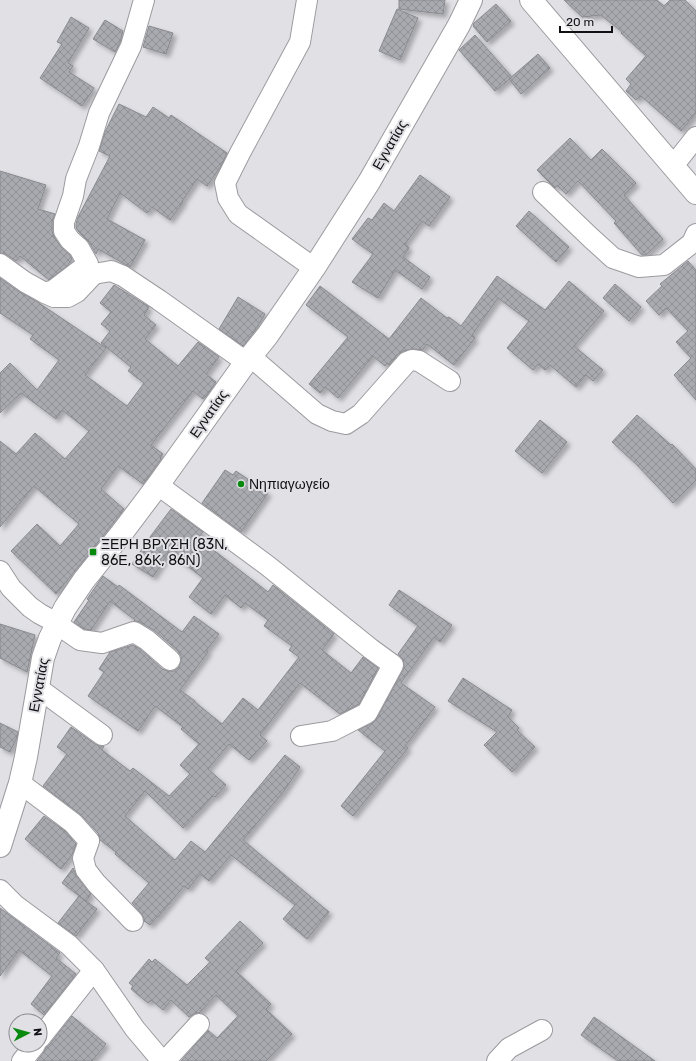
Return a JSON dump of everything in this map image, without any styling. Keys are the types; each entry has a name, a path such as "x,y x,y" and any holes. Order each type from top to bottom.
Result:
{"street":[{"path":"91,269 79,248 70,240 64,231 64,222 73,196 76,179 89,146 99,113 131,46 144,0"},
{"path":"307,0 300,42 225,183 228,198 238,214 314,268"},
{"name":"Εγνατίας","path":"0,846 20,783 44,658 57,622 84,580 158,485 248,359 267,336 314,268 369,182 471,0"},
{"path":"530,0 696,193"},
{"path":"673,166 696,136"},
{"path":"543,192 590,238 613,258 639,267 664,265 692,243 696,234"},
{"path":"0,264 25,282 54,297 68,297 77,292 91,269"},
{"path":"91,269 111,271 123,276 248,359 317,414 332,421 346,424 361,414 407,362 412,360 419,361 450,381"},
{"path":"158,485 268,566 393,665 367,713 332,730 301,736"},
{"path":"0,571 12,588 30,607 40,614 57,622 80,640 102,643 134,632 147,640 170,660"},
{"path":"38,688 102,735"},
{"path":"20,783 73,824 89,841 83,858 86,870 96,883 134,921"},
{"path":"0,890 16,905 69,946 94,970 135,1029 164,1061 199,1024"},
{"path":"48,1028 94,970"},
{"path":"497,1061 509,1048 542,1030"},
{"path":"22,1061 28,1053"}],"building":[{"path":"399,0 445,0 443,14 399,9"},
{"path":"564,0 657,0 664,6 670,0 685,0 696,11 696,113 681,131 641,96 636,100 626,91 631,84 626,79 646,56 621,33 622,32 601,15 582,17"},
{"path":"496,4 511,21 487,42 473,26 474,23"},
{"path":"397,9 418,18 400,60 379,51"},
{"path":"71,17 89,28 68,63 73,66 69,72 94,88 82,106 40,78 62,44 57,42"},
{"path":"105,20 123,31 115,52 93,39"},
{"path":"149,26 173,33 166,54 143,47"},
{"path":"475,35 512,77 495,91 459,50"},
{"path":"538,54 550,68 521,94 509,79"},
{"path":"119,104 146,117 153,107 169,118 171,115 227,153 221,166 207,186 197,179 170,220 152,207 147,213 120,193 107,219 145,240 130,267 98,249 96,254 89,242 76,228 78,217 110,156 99,151 105,132"},
{"path":"570,138 591,160 602,149 636,183 624,195 663,239 646,255 642,255 614,223 616,221 578,181 566,194 557,185 555,188 537,170"},
{"path":"0,171 46,185 38,209 55,214 52,222 54,237 72,259 67,266 49,280 20,256 16,261 6,254 0,253"},
{"path":"420,175 450,197 429,226 422,221 405,244 409,248 403,257 430,277 422,289 395,270 378,298 352,282 373,254 352,239 368,218 372,220 384,203 394,211"},
{"path":"529,211 569,247 556,262 516,226"},
{"path":"688,261 696,270 696,400 674,375 691,358 676,342 688,331 666,308 659,315 646,301 662,286 660,284"},
{"path":"497,276 545,310 569,281 604,311 574,346 603,370 593,381 586,375 576,387 550,365 545,370 538,364 533,370 507,348 529,321 498,298 472,335 475,338 454,365 427,344 422,350 413,349 403,351 398,354 389,365 387,363 385,366 373,356 338,398 325,387 320,393 309,384 348,337 306,305 320,286 389,339 421,298 447,318 449,317 461,326"},
{"path":"0,278 106,348 85,375 127,406 144,383 128,371 131,367 101,343 110,331 101,324 111,312 100,303 114,285 149,307 144,315 156,325 145,339 178,366 198,342 219,357 206,374 216,382 207,395 203,399 193,391 151,445 163,454 143,484 118,466 101,489 124,509 56,594 11,551 37,524 60,546 79,524 34,486 0,527 0,441 16,454 35,433 65,459 89,431 62,410 56,419 21,393 0,413 0,373 10,363 37,390 59,360 30,339 33,335 0,313"},
{"path":"615,284 641,307 629,321 603,298"},
{"path":"238,297 265,314 243,346 219,329"},
{"path":"637,415 671,445 672,444 696,469 696,480 673,503 636,464 612,442"},
{"path":"540,420 567,442 542,473 515,451"},
{"path":"225,470 233,475 236,471 268,493 241,532 202,503"},
{"path":"171,509 203,532 198,538 268,592 273,585 334,634 322,650 351,673 363,657 378,668 359,704 340,714 300,683 260,735 267,741 249,760 229,744 208,769 226,785 215,797 213,796 183,828 145,791 125,816 175,860 191,841 205,852 285,755 300,767 284,791 243,840 329,912 307,939 283,919 295,905 231,855 209,881 200,874 188,889 184,886 150,925 144,921 141,913 132,903 149,883 115,854 116,852 100,840 98,833 80,814 43,786 67,754 57,747 71,727 95,744 104,746 102,750 130,771 133,768 169,796 190,774 180,765 199,744 181,729 183,727 155,706 138,731 88,696 104,672 99,669 110,652 133,645 140,649 162,669 168,671 174,671 178,668 181,662 181,656 178,651 155,631 140,622 134,621 135,620 110,601 91,630 84,629 74,622 89,600 87,599 103,576 118,587 119,585 182,632 194,616 219,634 206,651 208,652 180,690 222,724 243,698 258,710 299,657 289,650 292,646 264,626 268,620 245,603 241,608 225,595 211,614 189,597 203,578 169,552 153,577 132,564"},
{"path":"399,590 452,625 440,642 434,637 401,683 435,707 405,746 408,748 353,816 341,806 385,751 358,730 372,723 377,718 403,670 403,660 398,654 418,626 389,605"},
{"path":"0,624 35,635 27,672 0,658"},
{"path":"463,678 512,710 508,717 519,728 517,730 535,747 512,772 484,745 497,732 448,701"},
{"path":"0,723 18,732 10,752 0,747"},
{"path":"44,816 65,831 76,844 72,855 61,869 25,839"},
{"path":"73,868 77,877 91,894 86,901 62,883"},
{"path":"79,896 97,909 76,936 58,923"},
{"path":"0,908 60,953 56,958 76,974 46,1013 42,1013 31,1004 52,976 19,950 0,976"},
{"path":"240,921 263,943 236,971 271,1004 266,1009 292,1034 266,1061 181,1061 208,1030 217,1038 238,1016 216,995 199,1013 195,1013 189,1017 171,1000 163,1010 151,1000 148,1003 131,989 133,986 129,983 149,959 152,962 155,959 187,985 210,962 205,958"},
{"path":"72,1016 106,1044 92,1061 37,1061 43,1053 48,1053 49,1045"},
{"path":"594,1017 655,1061 618,1061 581,1035"}],"place":[{"name":"Νηπιαγωγείο","path":"241,484"},
{"name":"ΞΕΡΗ ΒΡΥΣΗ (83Ν, 86Ε, 86Κ, 86Ν)","path":"93,552"}]}
